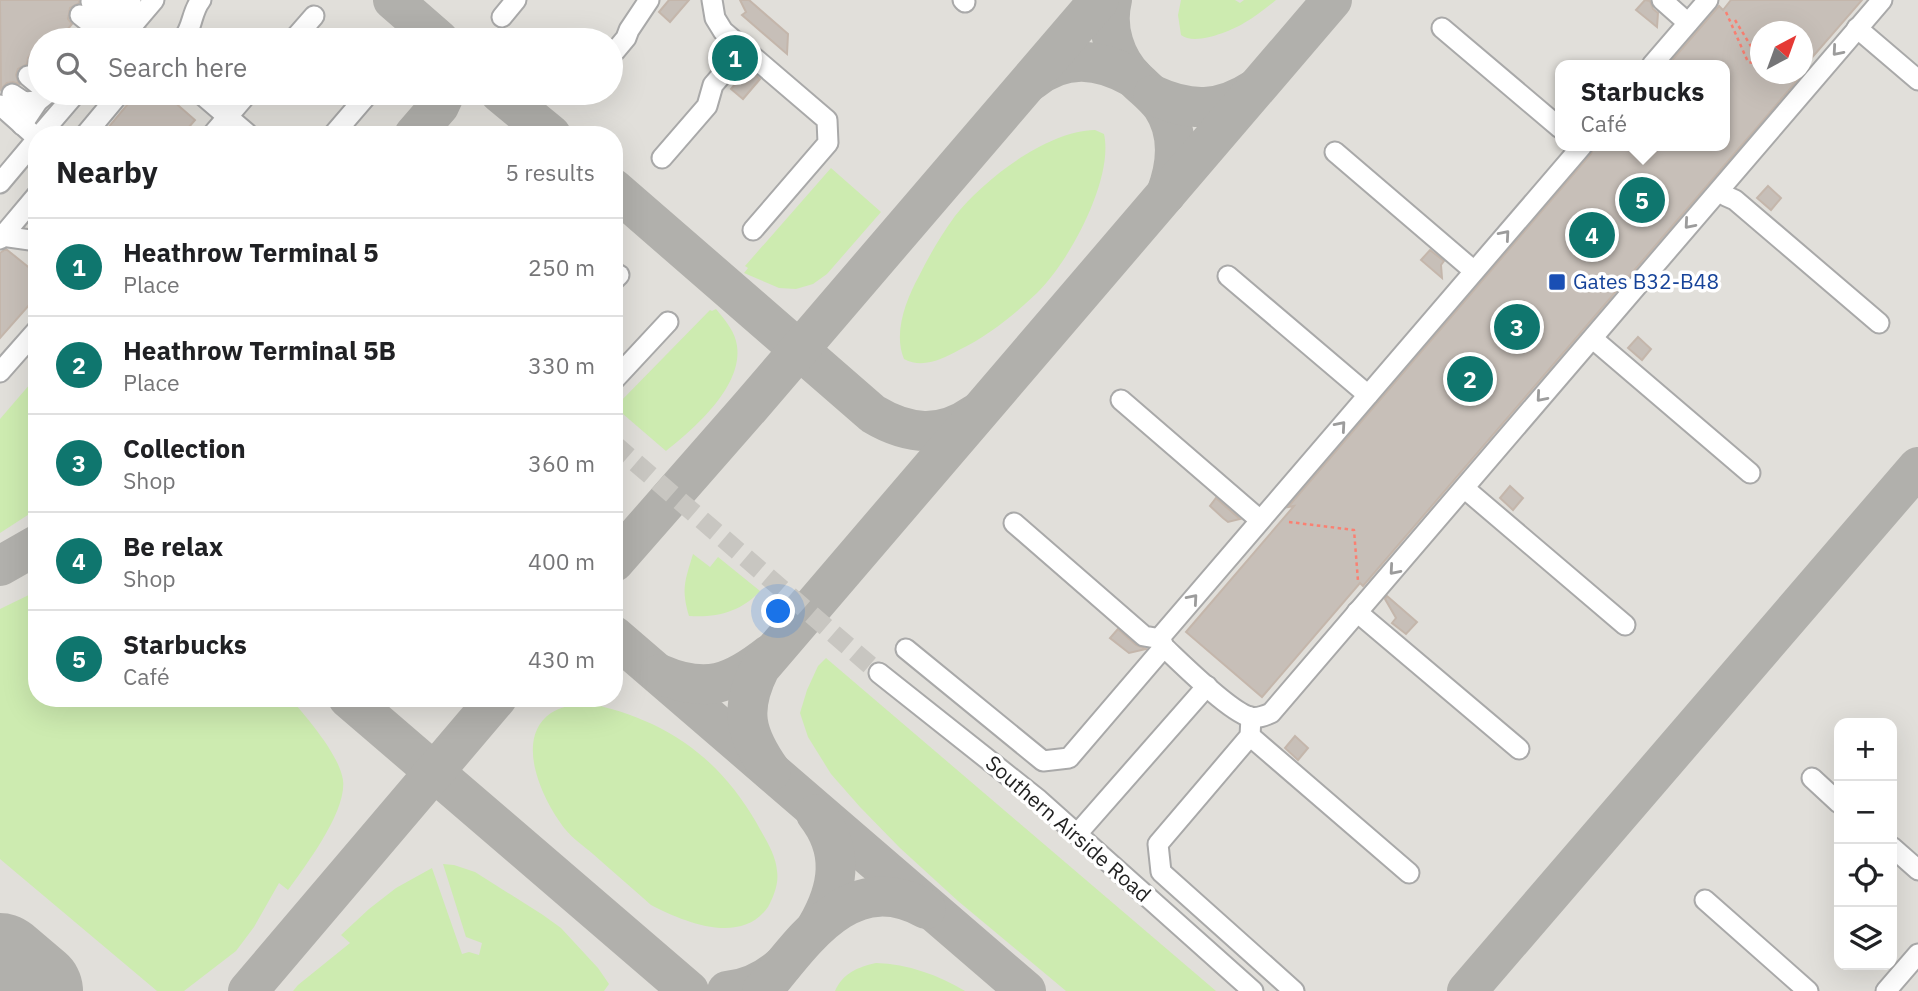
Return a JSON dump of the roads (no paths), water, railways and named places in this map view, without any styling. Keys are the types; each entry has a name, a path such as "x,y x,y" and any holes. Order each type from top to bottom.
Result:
{"street":[{"path":"86,9 90,23 126,23 154,0"},
{"path":"189,28 196,6 201,0"},
{"path":"502,17 516,0"},
{"path":"623,42 649,0"},
{"path":"712,0 718,24 723,31 827,120 828,143 753,230"},
{"path":"1662,0 1688,23"},
{"path":"1655,60 1708,0"},
{"path":"1294,991 1161,872 1158,844 1251,727 1261,717 1271,713 1882,0"},
{"path":"304,28 314,16"},
{"path":"1442,28 1555,124"},
{"path":"1857,28 1918,80"},
{"path":"662,158 707,106 713,85 744,49"},
{"path":"6,100 24,102 28,96"},
{"path":"6,100 28,135"},
{"path":"35,126 37,105"},
{"path":"48,126 66,105"},
{"path":"92,126 110,105"},
{"path":"214,105 239,126"},
{"path":"219,126 237,105"},
{"path":"341,126 359,105"},
{"path":"0,183 28,149"},
{"path":"906,649 1042,761 1069,758 1163,643 1169,626 1578,151"},
{"path":"1335,152 1474,271"},
{"path":"1726,196 1735,200 1879,323"},
{"path":"1,237 28,206"},
{"path":"1,237 28,240"},
{"path":"1228,276 1368,395"},
{"path":"623,370 668,322"},
{"path":"0,373 28,340"},
{"path":"1599,344 1751,473"},
{"path":"1121,400 1260,520"},
{"path":"1470,493 1625,625"},
{"path":"1014,523 1144,636 1163,643 1409,873"},
{"path":"1357,612 1519,748"},
{"name":"Southern Airside Road","path":"879,673 1039,800 1253,991"},
{"path":"1077,834 1207,686"},
{"path":"1812,778 1834,798"},
{"path":"1897,851 1918,870"},
{"path":"1705,900 1808,991"},
{"path":"1886,991 1918,954"}],"tunnel":[{"path":"118,16 132,28"},
{"path":"623,452 879,673"}],"place":[{"name":"Heathrow Terminal 5","path":"735,58"},
{"name":"Starbucks","path":"1642,200"},
{"name":"Be relax","path":"1592,235"},
{"name":"Gates B32-B48","path":"1557,282"},
{"name":"Collection","path":"1517,327"},
{"name":"Heathrow Terminal 5B","path":"1470,379"}]}
